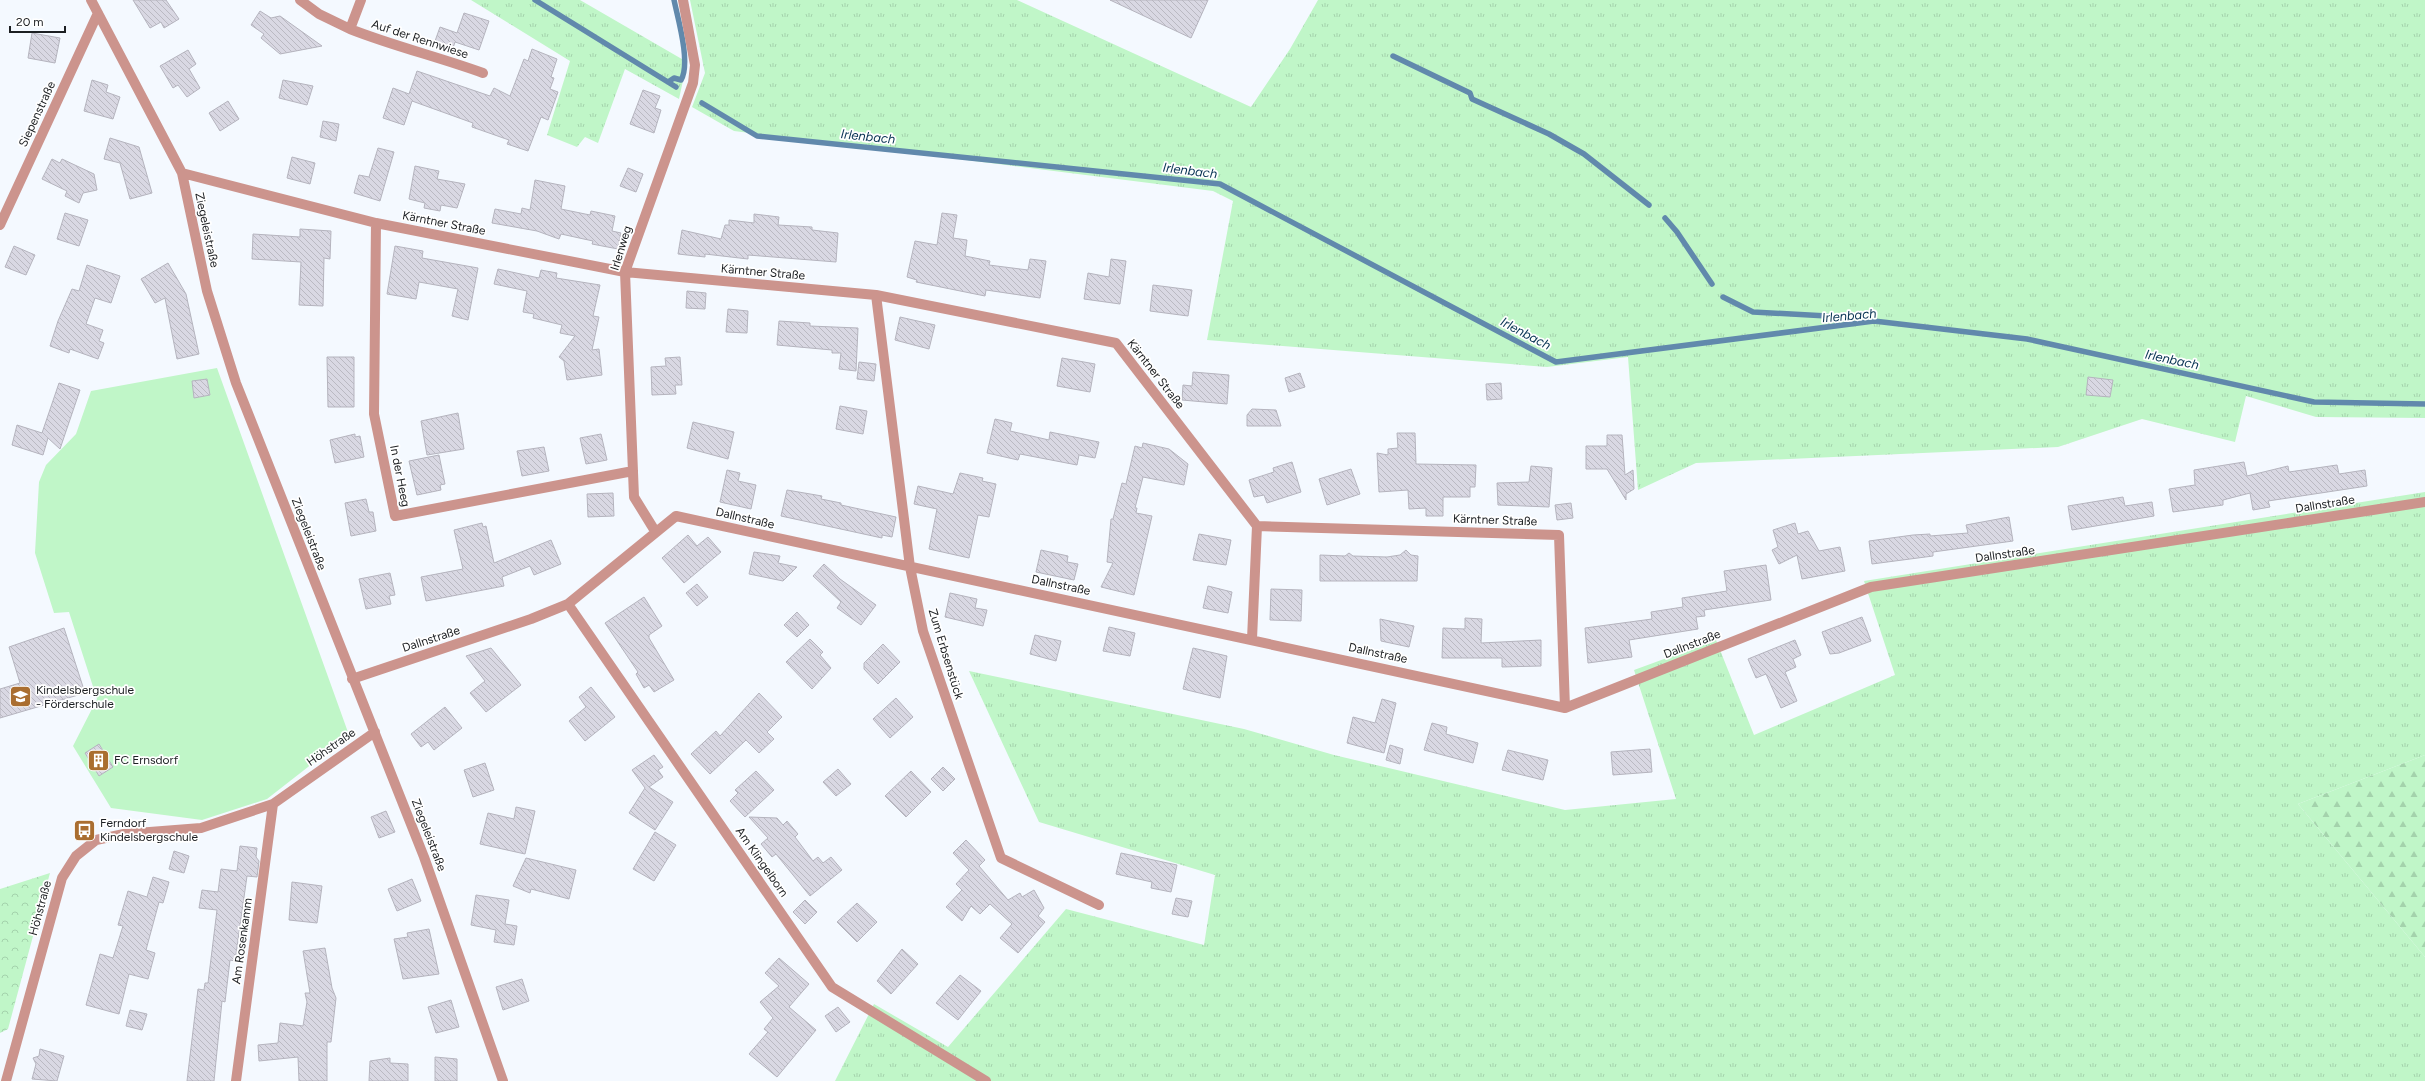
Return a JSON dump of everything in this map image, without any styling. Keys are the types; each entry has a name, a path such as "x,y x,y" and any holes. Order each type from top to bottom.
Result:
{"street":[{"name":"Ziegeleistraße","path":"91,0 182,173 207,291 236,383 424,857 503,1081"},
{"name":"Auf der Rennwiese","path":"300,0 319,14 350,29 390,45 440,58 483,73"},
{"path":"350,29 361,0"},
{"name":"Irlenweg","path":"655,531 634,497 625,272 693,83 695,65 683,0"},
{"name":"Siepenstraße","path":"0,225 98,13"},
{"name":"Kärntner Straße","path":"182,173 376,223 625,272 876,295 1116,343 1257,526 1559,535 1564,708"},
{"name":"In der Heeg","path":"376,223 374,414 394,516 633,471"},
{"name":"Zum Erbsenstück","path":"876,295 910,568 923,631 1001,858 1099,905"},
{"name":"Dallnstraße","path":"352,678 531,619 568,604 655,531 676,516 910,568 1252,639 1564,708 1871,587 2425,502"},
{"path":"1252,639 1257,526"},
{"name":"Am Klingelborn","path":"568,604 832,987 986,1081"},
{"name":"Höhstraße","path":"6,1081 62,878 76,856 96,840 124,834 201,828 273,804 374,732"},
{"name":"Am Rosenkamm","path":"236,1081 273,804"}],"green space":[{"path":"471,0 580,0 687,62 679,99 625,69 598,143 585,137 577,147 547,135 570,61"},
{"path":"690,0 1017,0 1251,107 1290,49 1318,0 2425,0 2425,418 2316,417 2246,396 2235,442 2142,419 2058,447 1696,463 1638,490 1628,357 1547,367 1207,340 1233,201 1213,191 734,131 692,107 705,73"},
{"path":"217,368 349,735 267,799 202,820 111,808 73,746 97,699 69,612 54,613 35,553 39,482 46,465 76,434 91,391"},
{"path":"2425,492 2425,755 2298,804 2425,957 2425,1081 835,1081 874,1004 948,1047 1066,909 1204,945 1215,875 1039,822 969,671 1244,729 1334,755 1565,810 1676,799 1634,670 1716,640 1754,735 1895,675 1864,581"},
{"path":"2425,755 2425,957 2298,804"},
{"path":"50,873 8,1029 0,1033 0,889"}],"building":[{"path":"133,0 166,0 179,19 164,28 161,22 150,28"},
{"path":"1110,0 1208,0 1191,38"},
{"path":"260,11 271,18 280,16 322,46 280,54 261,38 264,34 251,25"},
{"path":"464,13 489,21 479,50 455,42 452,51 434,44 440,27 457,33"},
{"path":"32,33 60,38 55,63 28,58"},
{"path":"532,49 557,59 551,77 554,78 550,89 558,92 548,120 541,117 528,151 507,144 509,140 472,127 473,123 412,101 404,125 383,118 393,88 409,94 417,71 490,96 494,88 510,96 524,59 528,61"},
{"path":"188,50 196,64 189,69 200,88 187,97 178,85 173,88 160,66"},
{"path":"92,80 108,85 106,92 120,97 113,119 84,111"},
{"path":"283,80 313,86 307,105 279,98"},
{"path":"643,90 660,96 655,108 661,110 654,133 630,124"},
{"path":"228,101 239,119 220,131 209,113"},
{"path":"323,121 339,124 336,141 320,137"},
{"path":"110,138 139,147 152,193 130,199 120,163 104,159"},
{"path":"378,148 394,152 380,201 354,193 359,175 369,177"},
{"path":"292,157 315,163 310,184 287,178"},
{"path":"52,159 60,163 62,159 94,174 97,190 83,193 79,203 65,196 67,191 42,179"},
{"path":"415,166 439,171 437,179 465,184 457,208 441,205 440,211 424,208 425,203 409,199"},
{"path":"628,168 643,174 636,192 620,186"},
{"path":"535,180 565,186 561,209 590,215 591,211 615,216 612,231 621,233 618,249 592,244 593,241 561,234 559,239 537,231 492,223 495,209 521,214 522,208 530,210"},
{"path":"65,213 88,220 79,246 57,239"},
{"path":"942,213 957,215 953,238 967,240 965,256 990,261 989,265 1028,270 1030,259 1046,261 1040,298 986,290 985,296 916,282 917,280 907,277 915,241 937,245"},
{"path":"754,214 779,217 778,225 812,227 812,230 838,233 836,262 748,255 748,259 705,254 705,257 678,254 682,230 721,239 725,225 729,225 729,220 754,223"},
{"path":"300,229 331,231 330,259 324,258 323,306 299,305 301,262 252,259 253,234 300,237"},
{"path":"14,246 35,255 26,275 5,267"},
{"path":"395,246 423,251 422,258 478,268 468,320 452,316 458,289 419,282 416,299 387,294"},
{"path":"1111,259 1126,261 1120,304 1084,299 1088,273 1109,277"},
{"path":"168,263 186,294 199,354 177,359 165,298 155,303 141,279"},
{"path":"87,265 120,276 111,303 95,298 86,324 103,330 99,341 104,343 98,359 70,349 69,353 50,346 58,321 72,289 79,291"},
{"path":"498,269 539,278 541,270 557,273 556,278 600,285 593,316 599,317 592,350 599,349 602,375 567,380 564,361 559,357 575,336 560,333 562,325 533,318 534,314 523,312 527,291 494,284"},
{"path":"1153,285 1192,290 1188,316 1150,311"},
{"path":"687,291 706,293 705,309 686,308"},
{"path":"728,309 748,311 747,333 726,332"},
{"path":"900,317 935,325 929,349 895,340"},
{"path":"779,321 810,323 810,326 858,328 856,371 839,369 841,353 832,353 832,350 777,345"},
{"path":"327,357 354,357 354,407 328,407"},
{"path":"680,357 682,385 675,385 676,394 652,395 651,367 666,366 665,358"},
{"path":"1062,358 1095,364 1090,392 1057,386"},
{"path":"859,362 876,364 874,381 857,379"},
{"path":"1193,372 1229,375 1227,404 1182,400 1183,385 1192,386"},
{"path":"1300,373 1305,387 1289,392 1285,378"},
{"path":"2088,377 2113,380 2110,397 2086,395"},
{"path":"207,379 210,395 194,398 192,381"},
{"path":"59,383 80,390 60,449 48,438 43,455 12,445 17,425 42,433"},
{"path":"1501,383 1502,399 1487,400 1486,384"},
{"path":"840,406 867,411 863,434 836,429"},
{"path":"1252,409 1276,410 1281,426 1247,426 1247,415"},
{"path":"458,413 464,449 427,455 421,421"},
{"path":"995,419 1012,423 1010,431 1049,440 1050,432 1099,442 1095,458 1079,455 1077,465 1020,454 1018,460 987,453"},
{"path":"693,422 734,432 728,459 687,448"},
{"path":"1397,433 1415,433 1416,464 1476,465 1475,487 1470,487 1470,497 1443,497 1443,516 1426,516 1426,508 1409,509 1408,490 1379,492 1377,453 1388,455 1388,449 1398,448"},
{"path":"355,434 355,437 360,436 364,457 335,463 330,440"},
{"path":"601,434 607,460 586,464 580,438"},
{"path":"1607,435 1622,435 1625,475 1633,470 1634,489 1626,494 1626,500 1607,469 1586,469 1586,446 1607,446"},
{"path":"1143,443 1169,449 1188,464 1184,485 1143,477 1135,508 1137,508 1136,513 1152,516 1134,595 1101,587 1113,563 1107,562 1111,519 1113,519 1122,483 1126,484 1135,446 1142,448"},
{"path":"544,447 549,471 522,476 517,451"},
{"path":"439,455 445,484 440,485 441,490 417,495 409,461"},
{"path":"1292,462 1301,492 1267,503 1264,495 1254,497 1249,480 1274,472 1273,468"},
{"path":"2244,462 2247,476 2288,466 2289,472 2337,465 2339,474 2365,470 2367,486 2268,501 2270,507 2253,510 2250,493 2223,500 2223,505 2173,512 2169,489 2195,485 2194,470"},
{"path":"1531,466 1552,468 1549,507 1498,505 1497,483 1529,482"},
{"path":"1351,469 1360,494 1327,505 1319,479"},
{"path":"727,470 740,473 738,481 756,485 751,509 720,502"},
{"path":"960,473 983,478 982,481 996,484 989,517 978,515 969,558 929,549 937,509 914,504 918,486 953,494"},
{"path":"787,490 822,496 821,499 841,503 841,505 896,517 892,537 882,535 882,538 781,516"},
{"path":"613,493 614,516 588,517 587,494"},
{"path":"2123,497 2125,506 2152,502 2154,516 2072,530 2068,506"},
{"path":"366,499 369,512 373,512 376,531 351,536 345,503"},
{"path":"1571,503 1573,518 1557,520 1555,505"},
{"path":"2009,517 2013,541 1933,552 1933,556 1872,564 1869,541 1913,535 1930,534 1930,536 1968,533 1966,525"},
{"path":"482,523 483,527 486,526 494,563 551,540 561,564 534,575 530,566 502,577 504,586 426,601 421,577 463,569 454,530"},
{"path":"1795,523 1798,534 1808,531 1819,551 1840,547 1845,571 1802,579 1797,555 1779,564 1772,550 1778,547 1773,530"},
{"path":"1199,534 1231,540 1226,565 1193,560"},
{"path":"688,535 697,546 708,537 721,552 684,583 662,558"},
{"path":"1041,550 1068,556 1067,562 1078,564 1074,580 1036,572"},
{"path":"1406,550 1411,555 1418,556 1417,581 1320,581 1320,555 1345,556 1349,553 1353,556 1387,557 1400,555"},
{"path":"754,552 780,556 778,563 797,567 783,581 749,574"},
{"path":"824,564 840,579 876,605 861,625 837,608 841,602 813,576"},
{"path":"1766,565 1771,600 1704,610 1705,616 1696,617 1698,629 1629,640 1632,657 1588,663 1585,628 1652,619 1651,612 1683,607 1682,598 1727,591 1724,571"},
{"path":"390,573 395,595 389,596 391,604 366,609 359,579"},
{"path":"697,584 708,597 697,606 686,593"},
{"path":"1208,586 1232,592 1228,613 1203,608"},
{"path":"1271,589 1302,590 1301,621 1270,620"},
{"path":"950,593 977,599 975,608 987,610 983,626 945,617"},
{"path":"644,597 662,626 649,635 649,638 674,680 654,692 649,685 644,688 636,674 638,672 605,623"},
{"path":"797,612 809,625 797,637 784,625"},
{"path":"1862,617 1871,641 1839,653 1830,654 1822,632"},
{"path":"1465,618 1482,619 1481,643 1541,640 1541,666 1502,667 1502,658 1442,658 1443,628 1465,629"},
{"path":"1380,619 1414,626 1409,647 1381,641"},
{"path":"1109,627 1135,633 1130,656 1103,651"},
{"path":"64,628 85,693 0,718 0,689 20,683 9,647"},
{"path":"1035,635 1061,641 1056,661 1030,654"},
{"path":"810,639 823,652 820,655 831,668 812,689 786,662"},
{"path":"1795,640 1801,655 1793,659 1796,667 1785,672 1797,701 1781,708 1766,674 1756,678 1748,659"},
{"path":"883,644 900,662 878,684 864,669 864,663"},
{"path":"491,648 521,685 486,712 470,693 485,681 466,656"},
{"path":"1193,648 1227,656 1220,698 1183,689"},
{"path":"591,687 615,717 585,741 569,721 586,707 579,697"},
{"path":"759,693 782,717 767,732 774,739 759,753 746,740 710,774 691,754 716,731 720,736"},
{"path":"896,698 913,717 890,738 873,719"},
{"path":"1382,699 1396,703 1384,753 1347,743 1353,717 1375,723"},
{"path":"445,707 462,728 434,750 428,742 421,747 411,734"},
{"path":"1432,723 1447,727 1446,734 1478,743 1473,763 1424,750"},
{"name":"FC Ernsdorf","path":"99,744 113,767 99,776 85,753"},
{"path":"1390,745 1403,749 1400,764 1386,760"},
{"path":"1650,749 1652,772 1613,775 1611,752"},
{"path":"1508,750 1548,760 1543,780 1502,770"},
{"path":"654,755 663,767 658,770 663,777 649,787 673,802 655,830 629,813 645,788 632,770"},
{"path":"485,763 494,790 473,797 464,770"},
{"path":"943,767 955,779 943,791 931,779"},
{"path":"838,769 851,784 836,796 823,782"},
{"path":"756,771 774,790 745,817 730,801 738,793 735,790"},
{"path":"911,771 931,792 906,817 885,796"},
{"path":"516,807 535,811 525,854 480,844 488,813 514,819"},
{"path":"386,811 395,832 379,838 371,817"},
{"path":"749,817 777,818 783,825 787,821 798,834 795,837 813,861 818,857 823,863 831,857 842,870 810,896 776,854 772,857 761,844 768,838"},
{"path":"655,832 676,845 654,881 633,869"},
{"path":"966,840 985,860 979,866 1008,900 1020,893 1022,897 1034,890 1044,908 1038,916 1045,922 1018,953 1000,938 1012,924 990,904 980,914 971,906 962,921 946,907 962,890 956,884 969,870 953,853"},
{"path":"240,846 257,848 256,857 259,861 257,877 247,876 235,961 230,960 225,1002 222,1001 214,1081 187,1081 198,989 204,990 205,983 208,983 217,910 199,908 202,890 218,892 221,869 237,871"},
{"path":"174,851 189,856 184,873 169,869"},
{"path":"1121,853 1177,865 1171,892 1151,888 1152,882 1116,874"},
{"path":"526,858 576,870 569,899 531,889 530,893 513,886"},
{"path":"153,877 169,882 163,903 159,902 146,950 155,953 148,979 129,974 119,1014 86,1005 100,954 113,958 123,926 118,925 128,891 147,897"},
{"path":"412,879 421,901 397,911 388,889"},
{"path":"292,882 322,886 317,923 289,920"},
{"path":"476,895 509,900 505,924 517,926 514,945 494,942 496,930 471,925"},
{"path":"1176,898 1192,901 1188,917 1172,914"},
{"path":"805,900 817,912 805,924 793,912"},
{"path":"857,903 877,922 857,942 837,922"},
{"path":"429,929 439,974 403,979 394,939 408,937 407,933"},
{"path":"325,948 332,988 336,998 331,1042 327,1042 327,1081 299,1081 298,1057 259,1061 258,1045 278,1043 280,1023 303,1026 307,1002 305,993 310,993 303,951"},
{"path":"902,949 918,964 891,994 877,981"},
{"path":"779,958 809,984 789,1007 816,1030 777,1077 749,1054 768,1032 764,1029 773,1018 760,1002 779,986 765,973"},
{"path":"960,975 981,991 958,1020 936,1003"},
{"path":"522,979 529,1001 503,1010 496,987"},
{"path":"451,1000 459,1027 436,1033 428,1007"},
{"path":"838,1007 850,1022 836,1032 825,1016"},
{"path":"130,1010 147,1014 142,1030 126,1026"},
{"path":"40,1049 64,1056 57,1081 32,1079 36,1064 33,1058 39,1056"},
{"path":"435,1057 457,1059 457,1081 435,1081"},
{"path":"390,1058 390,1063 408,1064 408,1081 369,1081 370,1061"}],"waterway":[{"name":"Irlenbach","path":"535,0 676,87"},
{"path":"668,82 674,78 681,80 685,63 681,29 674,0"},
{"path":"1393,56 1470,93 1472,99 1549,134 1584,154 1649,205"},
{"name":"Irlenbach","path":"702,103 757,136 1220,184 1556,362 1874,321 2027,339 2314,402 2425,404"},
{"path":"1665,218 1677,232 1712,284"},
{"path":"1723,297 1753,312 1827,316 1830,319"}],"place":[{"name":"Kindelsbergschule - Förderschule","path":"20,697"},
{"name":"FC Ernsdorf","path":"99,760"},
{"name":"Ferndorf Kindelsbergschule","path":"84,830"}]}
